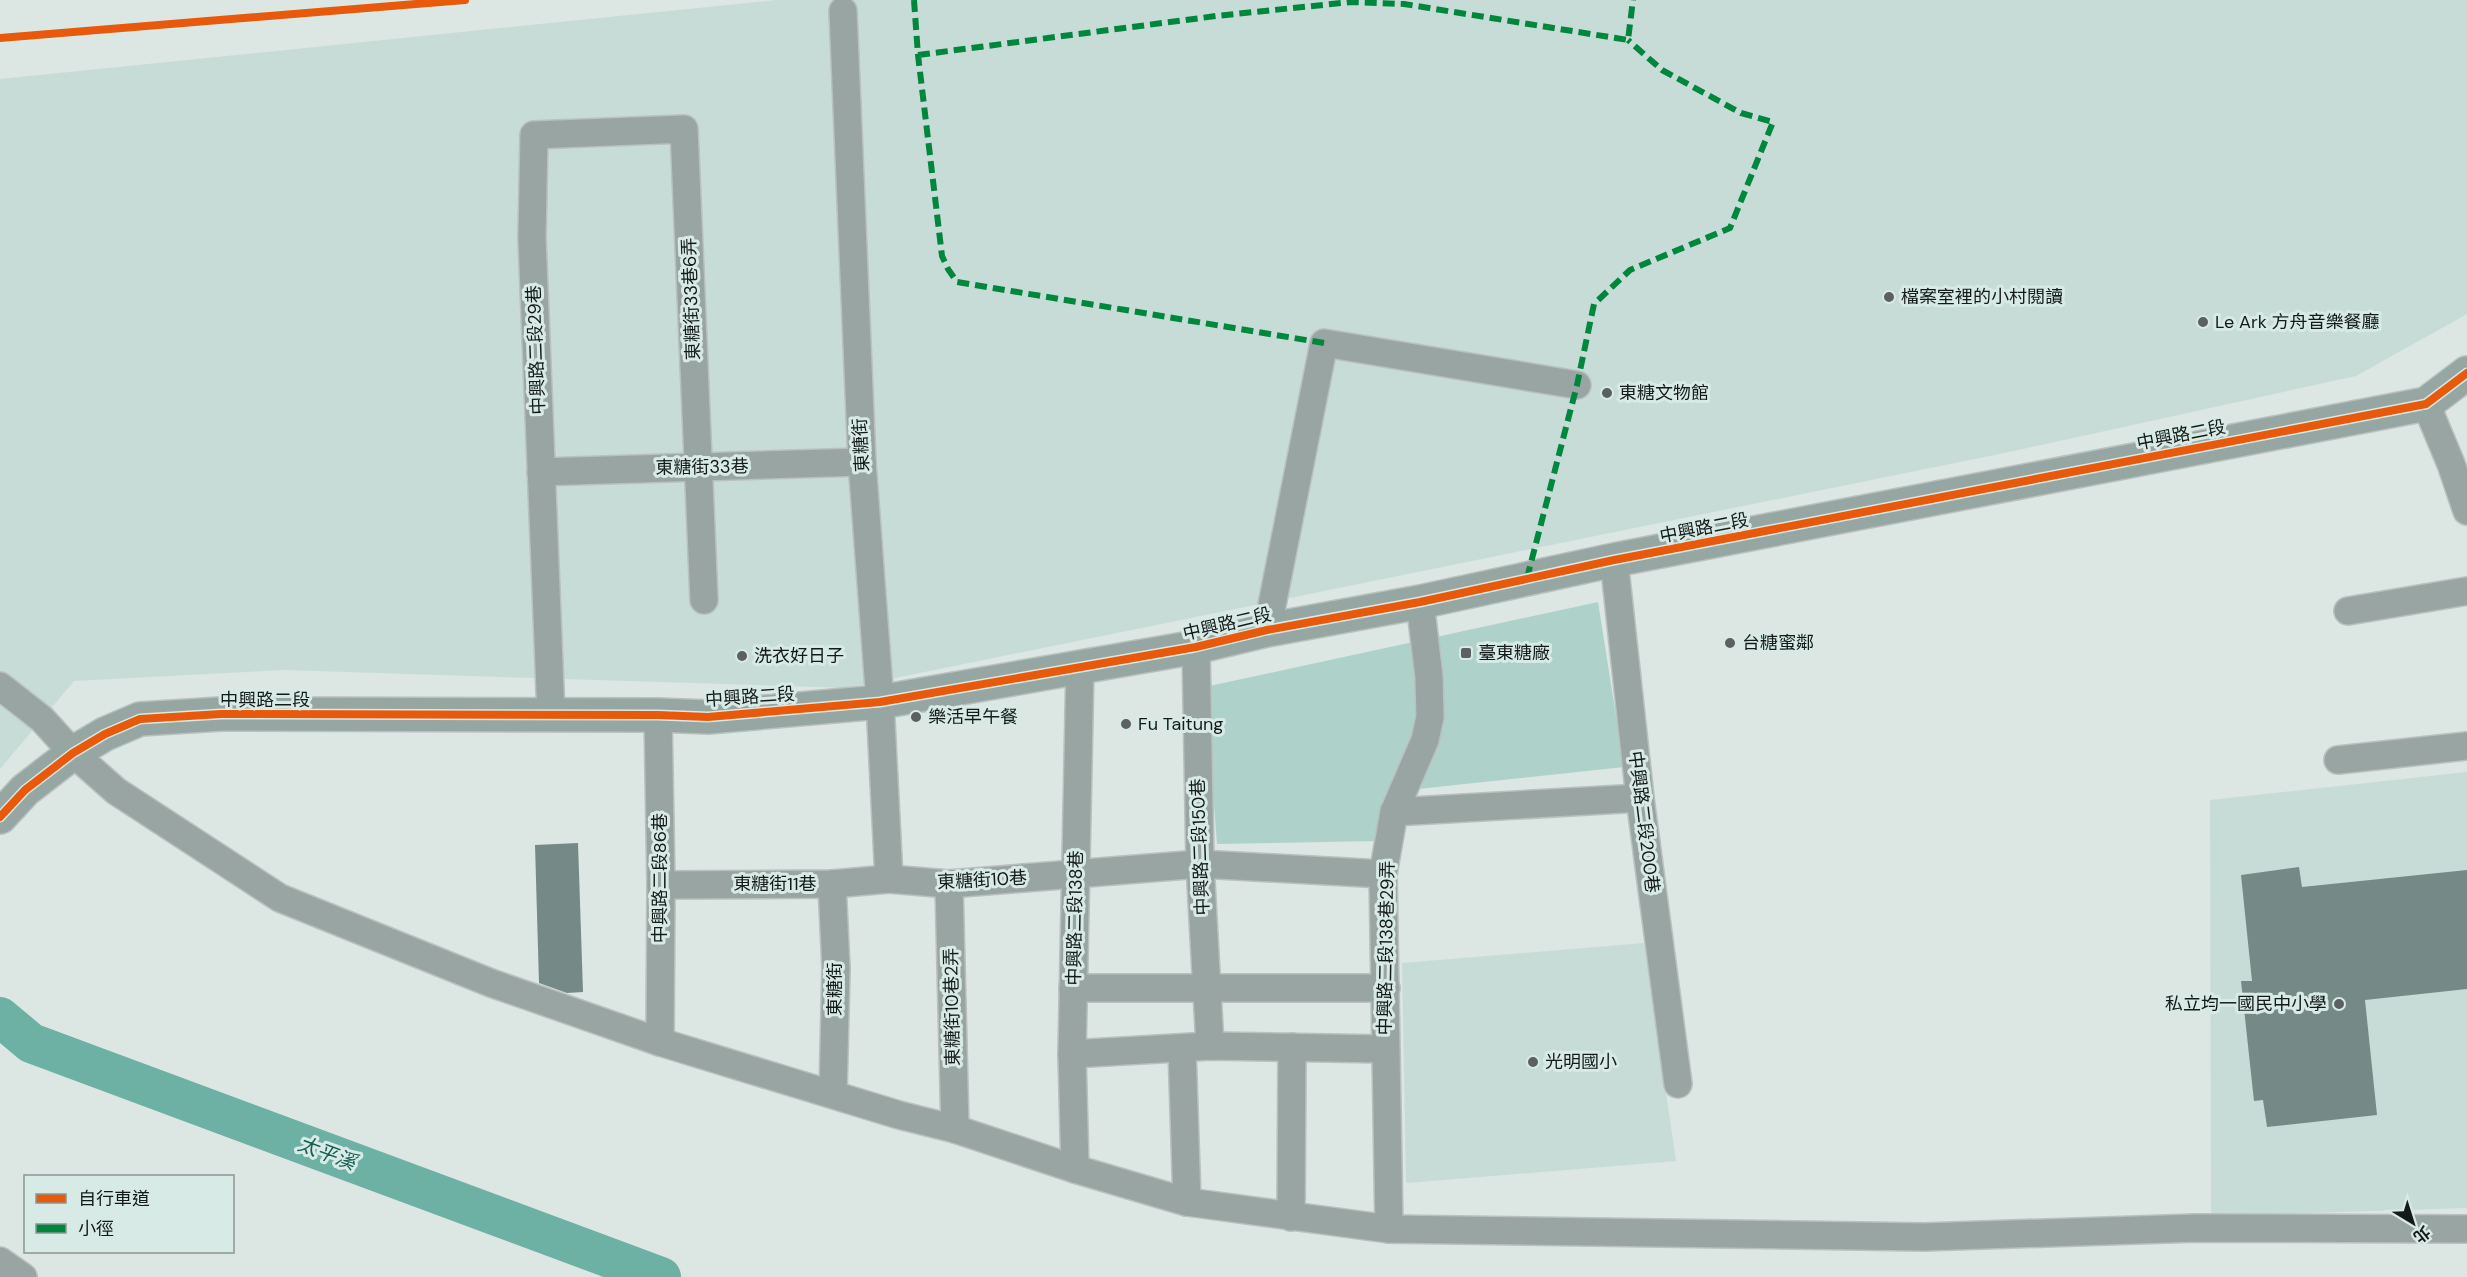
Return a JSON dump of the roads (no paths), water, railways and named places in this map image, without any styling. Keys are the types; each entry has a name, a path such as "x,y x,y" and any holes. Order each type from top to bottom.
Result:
{"main road":[{"name":"中興路二段","path":"0,817 24,790 74,753 105,734 140,719 221,714 708,717 880,702 1196,647 1267,630 1420,602 1614,560 2426,404 2467,373"}],"street":[{"name":"東糖街","path":"843,11 862,462 880,702 889,879"},
{"name":"東糖街33巷6弄","path":"684,129 704,600"},
{"name":"中興路二段29巷","path":"551,716 532,238 534,135 684,129"},
{"path":"1267,630 1324,343 1577,385"},
{"path":"2426,404 2451,464 2467,511"},
{"name":"東糖街33巷","path":"541,472 862,462"},
{"name":"中興路二段200巷","path":"1614,560 1640,798 1678,1084"},
{"path":"2348,611 2467,591"},
{"name":"中興路二段138巷29弄","path":"1389,1229 1384,1049 1386,988 1383,874 1394,812 1425,740 1430,717 1429,677 1420,602"},
{"name":"中興路二段150巷","path":"1196,647 1200,864 1210,1046"},
{"name":"中興路二段138巷","path":"1075,1169 1072,1054 1080,666"},
{"path":"0,686 42,719 74,753 116,791 280,898 490,984 660,1042 955,1129 1075,1169 1187,1202 1389,1229 1924,1237 2196,1227 2467,1229"},
{"name":"中興路二段86巷","path":"658,715 661,885 660,1042"},
{"path":"2338,760 2467,746"},
{"path":"1394,812 1640,798"},
{"name":"東糖街10巷","path":"889,879 949,884 1200,864 1383,874"},
{"name":"東糖街11巷","path":"661,885 832,884 889,879"},
{"name":"東糖街","path":"832,884 836,968 833,1094"},
{"name":"東糖街10巷2弄","path":"949,884 955,1129"},
{"path":"1073,988 1205,986 1386,988"},
{"path":"1072,1054 1210,1046 1384,1049"},
{"path":"1291,1217 1292,1047"},
{"path":"1182,1048 1187,1202"},
{"path":"0,1261 23,1277"}],"waterway":[{"name":"太平溪","path":"0,1017 31,1043 661,1277"}],"place":[{"name":"檔案室裡的小村閱讀","path":"1889,297"},
{"name":"Le Ark 方舟音樂餐廳","path":"2203,322"},
{"name":"東糖文物館","path":"1607,393"},
{"name":"台糖蜜鄰","path":"1730,643"},
{"name":"臺東糖廠","path":"1466,653"},
{"name":"洗衣好日子","path":"742,656"},
{"name":"樂活早午餐","path":"916,717"},
{"name":"Fu Taitung","path":"1126,724"},
{"name":"私立均一國民中小學","path":"2339,1004"},
{"name":"光明國小","path":"1533,1062"}]}
